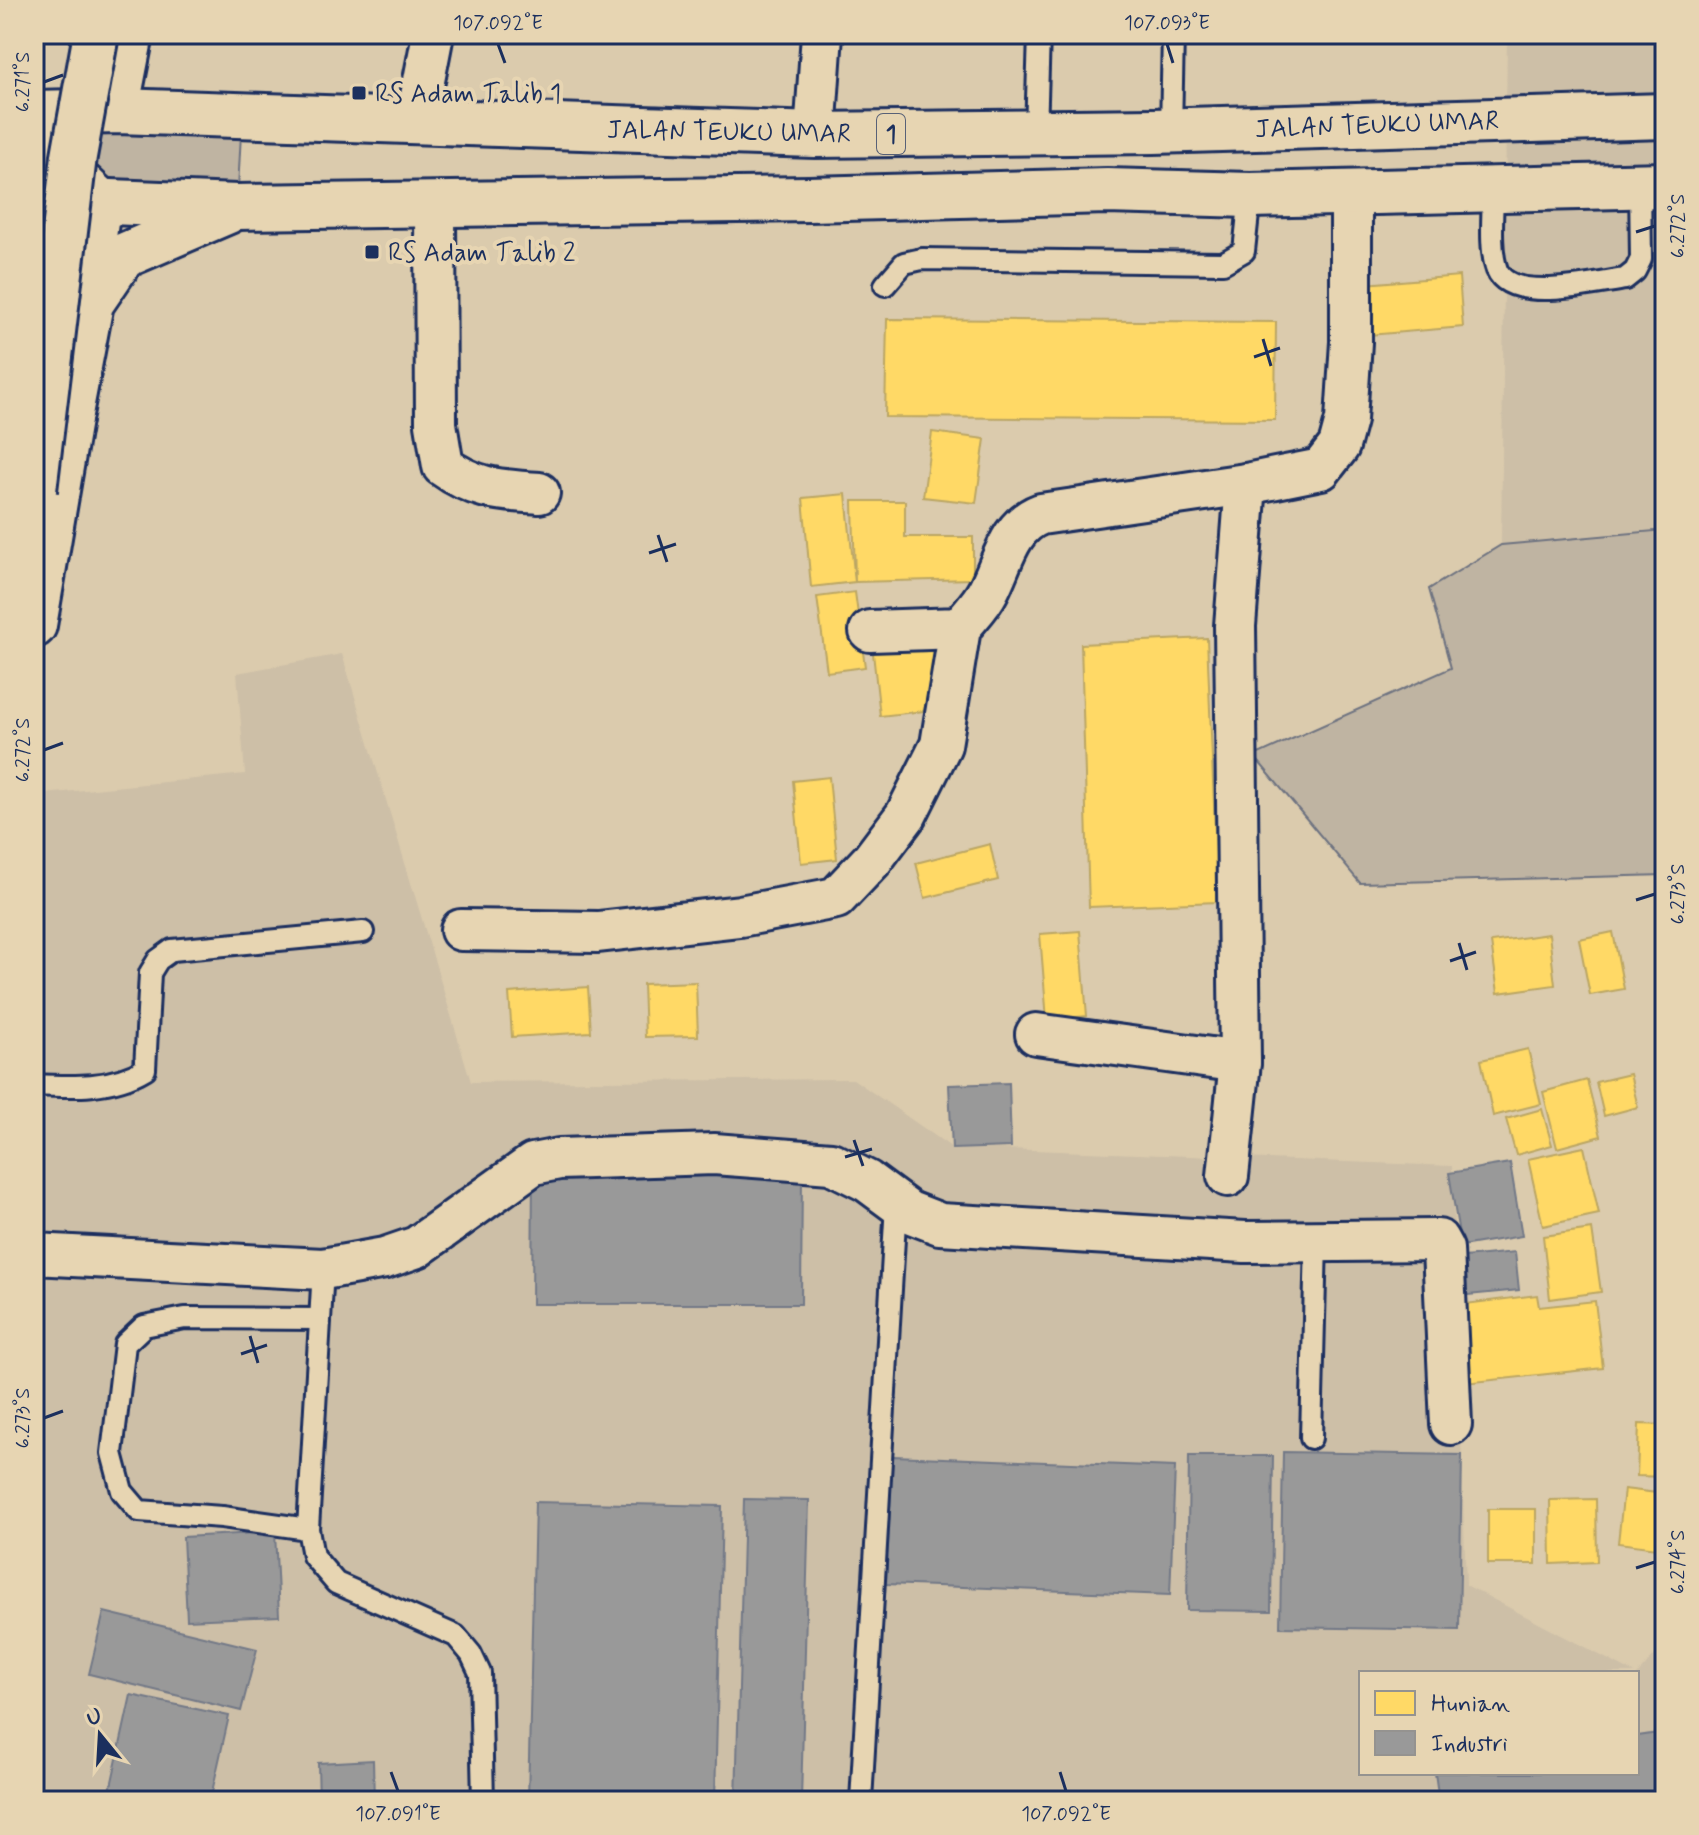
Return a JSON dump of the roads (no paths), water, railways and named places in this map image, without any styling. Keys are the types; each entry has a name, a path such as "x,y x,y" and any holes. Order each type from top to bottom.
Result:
{"main road":[{"path":"34,490 74,156 96,34"},
{"name":"JALAN TEUKU UMAR","path":"34,113 118,111 815,135 1106,132 1665,116"},
{"path":"1106,132 1107,191"},
{"path":"34,139 99,200"},
{"path":"34,199 237,207 809,199 1107,191 1250,195 1653,185"},
{"path":"69,419 99,200"},
{"path":"34,625 91,303 123,256 237,207"}],"street":[{"path":"118,111 133,34"},
{"path":"416,122 433,34"},
{"path":"815,135 822,34"},
{"path":"461,930 598,932 740,916 836,898 872,860 906,815 941,745 960,628 986,595 1016,529 1026,519 1041,514 1246,484 1321,469 1339,446 1346,420 1351,342 1351,192"},
{"path":"435,205 436,424 443,466 463,481 496,490 539,493"},
{"path":"1228,1176 1240,1062 1235,626 1246,484"},
{"path":"870,631 960,628"},
{"path":"1036,1034 1240,1062"},
{"path":"34,1254 323,1269 385,1258 417,1247 533,1164 559,1159 714,1154 831,1163 867,1181 909,1212 940,1224 1245,1242 1439,1241 1443,1249 1451,1424"}],"lane":[{"path":"1036,132 1039,34"},
{"path":"1171,130 1173,34"},
{"path":"1493,190 1492,234 1497,271 1508,283 1542,291 1625,279 1635,271 1641,259 1653,185"},
{"path":"885,285 904,263 922,259 1223,263 1244,251 1250,195"},
{"path":"34,1085 71,1087 126,1081 145,1069 150,973 158,960 172,950 363,932"},
{"path":"861,1801 896,1204"},
{"path":"1311,1438 1316,1241"},
{"path":"323,1269 308,1529 313,1556 336,1583 456,1636 471,1654 480,1673 483,1801"},
{"path":"308,1529 222,1517 139,1511 122,1491 112,1453 125,1344 144,1326 185,1318 320,1319"}],"place":[{"name":"RS Adam Talib 1","path":"359,93"},
{"name":"RS Adam Talib 2","path":"372,252"}]}
